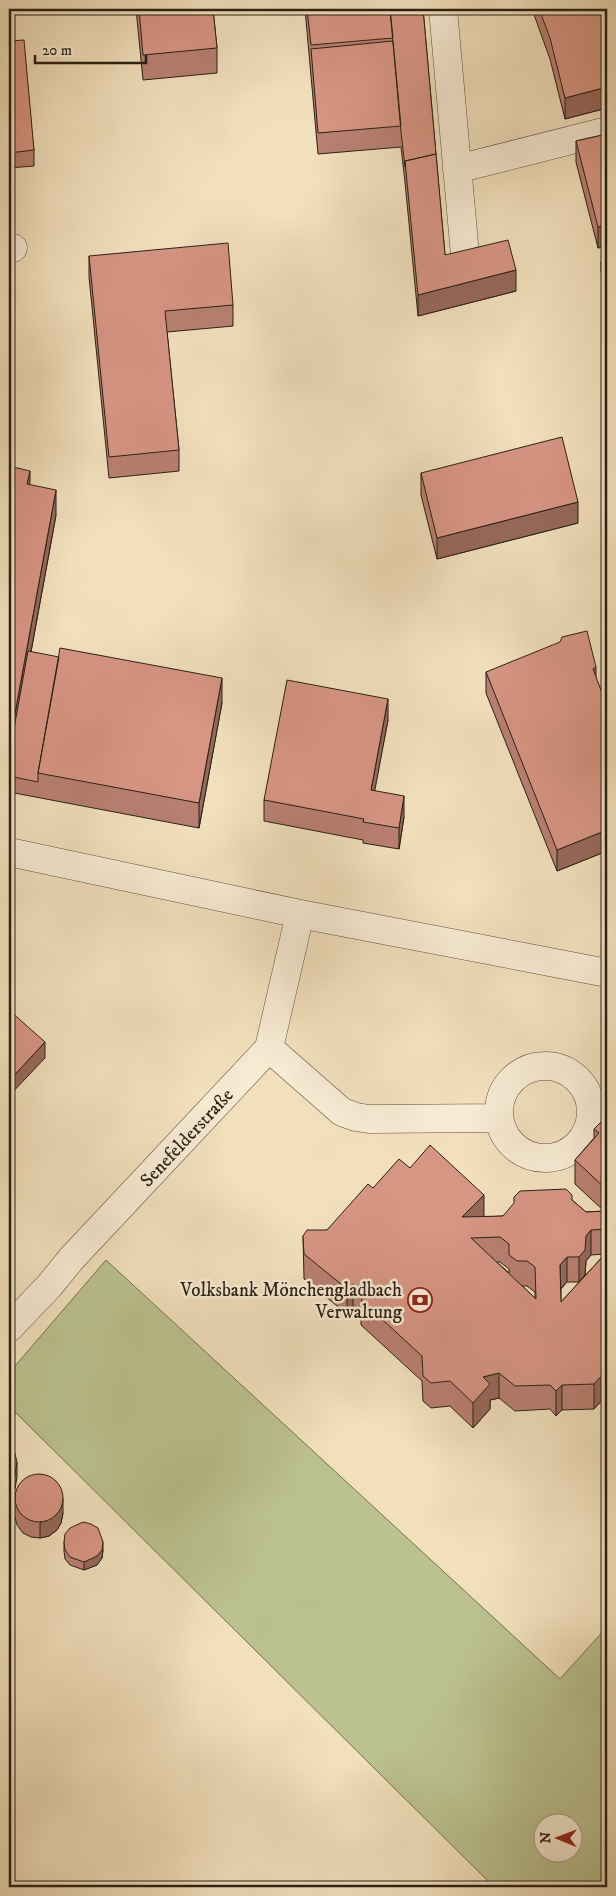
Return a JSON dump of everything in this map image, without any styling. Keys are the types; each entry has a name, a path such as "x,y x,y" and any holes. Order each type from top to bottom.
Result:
{"street":[{"path":"443,9 465,255"},
{"path":"456,169 607,131"},
{"path":"9,852 300,914 607,973"},
{"path":"300,914 269,1048 342,1112 356,1118 499,1118"},
{"name":"Senefelderstraße","path":"9,1328 269,1048"}],"green space":[{"path":"106,1260 560,1679 607,1627 607,1887 494,1887 9,1406 9,1373"}],"building":[{"path":"139,9 213,9 217,48 143,55"},
{"path":"307,9 390,9 393,38 311,45"},
{"path":"390,9 423,9 436,154 405,161 405,167 401,132"},
{"path":"539,9 607,9 607,87 565,98 550,38"},
{"path":"24,40 34,150 9,153 9,41"},
{"path":"393,41 401,126 318,133 311,49"},
{"path":"607,134 607,225 598,227 576,141"},
{"path":"436,154 445,255 508,240 516,270 418,295 405,161"},
{"path":"228,243 233,305 165,311 179,450 109,457 89,256"},
{"path":"607,261 607,290 601,262"},
{"path":"562,437 578,502 437,538 421,473"},
{"path":"9,466 30,471 27,484 56,490 11,735 9,735"},
{"path":"587,631 596,667 593,669 607,706 607,830 557,850 486,672 560,642 562,637"},
{"path":"60,648 222,678 199,803 38,773"},
{"path":"28,651 59,657 38,782 9,776 9,756"},
{"path":"287,680 388,699 371,790 404,796 399,828 363,822 364,819 264,800"},
{"path":"9,1010 45,1042 9,1081"},
{"path":"607,1116 607,1190 575,1160 599,1133 594,1129"},
{"name":"Volksbank Mönchengladbach Verwaltung","path":"430,1145 484,1195 462,1217 503,1216 514,1203 514,1197 520,1191 566,1189 572,1195 572,1200 586,1212 607,1211 607,1229 591,1230 586,1236 585,1250 579,1257 567,1257 560,1265 561,1302 607,1252 607,1370 594,1384 562,1385 556,1391 550,1385 515,1386 499,1373 483,1377 490,1384 473,1403 450,1381 431,1383 423,1376 422,1356 361,1300 367,1295 353,1284 347,1289 304,1254 303,1236 307,1230 327,1230 368,1184 373,1188 399,1159 410,1168","holes":["500,1237 509,1244 509,1255 517,1261 527,1261 535,1267 536,1299 471,1238"]},
{"path":"9,1442 14,1450 17,1462 15,1474 9,1482"},
{"path":"34,1474 44,1474 56,1481 63,1493 63,1503 56,1515 44,1522 34,1522 26,1518 19,1511 15,1503 15,1493 19,1485 26,1478"},
{"path":"83,1522 98,1528 103,1542 102,1550 97,1556 84,1562 70,1557 65,1550 64,1542 65,1534 70,1528"}],"place":[{"name":"Volksbank Mönchengladbach Verwaltung","path":"420,1300"}]}
